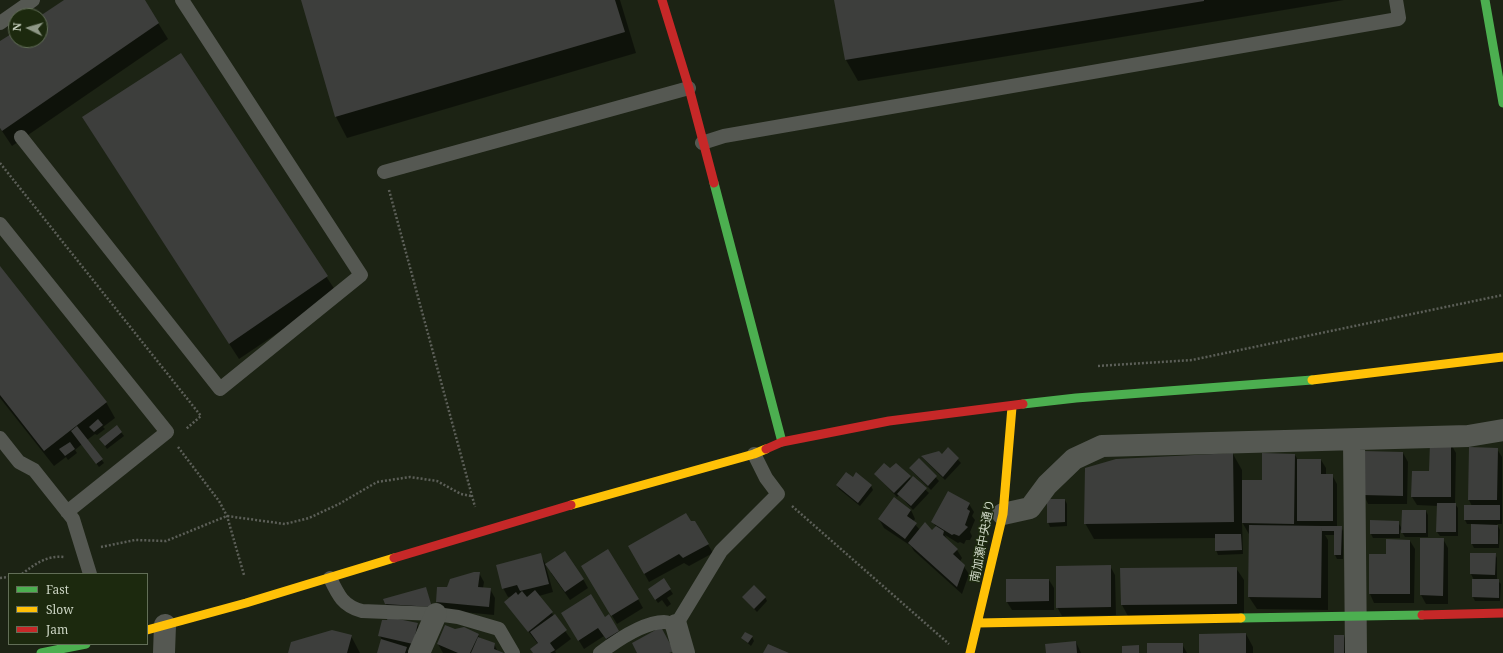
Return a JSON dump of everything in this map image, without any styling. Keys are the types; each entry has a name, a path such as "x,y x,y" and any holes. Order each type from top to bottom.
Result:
{"street":[{"path":"662,0 688,88 782,442"},
{"path":"1484,0 1503,103"},
{"path":"164,653 156,627 330,578 515,521 754,454 782,442 889,421 1076,398 1304,381 1503,357"},
{"name":"南加瀬中央通り","path":"970,653 1003,514 1012,407"},
{"path":"1003,514 1030,508 1047,485 1074,458 1102,446 1468,436 1503,430"},
{"path":"1354,440 1356,653"},
{"path":"978,623 1503,613"},
{"path":"419,653 436,614"},
{"path":"676,625 684,653"},
{"path":"41,653 81,645"}],"lane":[{"path":"0,22 33,0"},
{"path":"21,137 220,389 361,275 182,0"},
{"path":"702,143 724,136 1398,19 1396,0"},
{"path":"384,172 688,88"},
{"path":"0,224 167,432 67,512"},
{"path":"0,438 19,462 34,470 73,519 90,573"},
{"path":"600,653 620,639 647,626 664,622 676,625 721,551 778,494 766,478 754,454"},
{"path":"330,578 340,600 352,608 362,611 436,614 458,618 498,629 513,653"}],"path":[{"path":"0,163 201,416 184,430"},
{"path":"384,172 475,507"},
{"path":"1098,366 1192,360 1503,294"},
{"path":"177,446 219,501 227,516 244,575"},
{"path":"23,573 36,562 56,556 63,557 84,553 107,545 135,540 166,541 227,516 285,524 309,518 339,504 377,482 410,477 437,481 461,494 471,496"},
{"path":"778,494 954,648"}],"building":[{"path":"64,0 145,0 159,23 2,131 0,128 0,41 8,36 8,48 48,48 48,11"},
{"path":"301,0 615,0 625,32 335,117"},
{"path":"834,0 1204,0 1204,1 845,60"},
{"path":"181,53 328,276 229,344 82,117"},
{"path":"0,266 107,402 44,451 0,395"},
{"path":"98,419 103,425 94,432 89,427"},
{"path":"117,425 122,432 105,446 99,439"},
{"path":"77,426 103,459 96,464 71,431"},
{"path":"70,442 75,449 65,456 59,449"},
{"path":"1430,443 1451,443 1451,497 1411,497 1412,471 1429,471"},
{"path":"948,447 959,458 943,477 921,456 939,451 942,454"},
{"path":"1469,447 1498,448 1497,500 1468,500"},
{"path":"1363,451 1403,452 1403,496 1363,495"},
{"path":"1233,453 1234,522 1084,524 1085,468 1116,459"},
{"path":"1262,453 1295,454 1294,524 1242,523 1242,480 1262,480"},
{"path":"919,458 937,476 928,486 909,468"},
{"path":"1297,459 1321,459 1321,474 1333,474 1333,521 1297,521"},
{"path":"884,463 890,468 896,463 911,476 894,493 874,474"},
{"path":"846,472 853,477 856,472 872,485 858,503 836,485"},
{"path":"913,476 927,488 911,506 897,494"},
{"path":"948,491 970,503 967,509 970,511 965,525 968,527 959,536 954,534 952,535 931,522"},
{"path":"894,497 911,510 907,516 917,523 905,539 878,519"},
{"path":"1047,499 1065,499 1065,522 1047,523"},
{"path":"1437,503 1456,503 1456,532 1436,532"},
{"path":"1464,505 1500,505 1500,520 1464,520"},
{"path":"1402,510 1426,510 1426,533 1401,533"},
{"path":"686,513 691,521 695,521 709,544 683,558 679,554 644,574 628,546"},
{"path":"1370,520 1399,521 1399,534 1370,534"},
{"path":"925,522 932,530 936,526 944,531 943,535 958,549 953,554 965,565 957,587 908,543"},
{"path":"1471,524 1498,525 1498,544 1471,544"},
{"path":"1249,525 1322,526 1321,598 1248,597"},
{"path":"1322,526 1342,526 1341,555 1334,555 1334,531 1322,531"},
{"path":"1215,534 1241,534 1242,550 1215,551"},
{"path":"1420,538 1444,538 1443,596 1420,595"},
{"path":"1386,539 1410,540 1410,594 1369,594 1369,554 1386,554"},
{"path":"608,549 639,599 611,616 581,566"},
{"path":"565,551 584,579 565,592 545,564"},
{"path":"541,553 549,584 520,591 517,585 502,589 496,565"},
{"path":"1470,553 1496,553 1495,575 1470,574"},
{"path":"1111,565 1111,607 1056,608 1056,566"},
{"path":"1237,567 1237,604 1121,605 1120,568"},
{"path":"474,572 480,572 478,587 491,588 489,607 436,602 437,587 447,587 450,579"},
{"path":"664,578 671,589 655,600 648,589"},
{"path":"1006,579 1049,579 1049,601 1006,602"},
{"path":"1472,579 1499,579 1499,598 1472,597"},
{"path":"754,585 766,597 754,609 742,597"},
{"path":"426,587 432,607 385,604 383,599"},
{"path":"535,590 553,612 528,632 504,602 516,592 518,595 522,591 527,597"},
{"path":"591,594 605,617 609,614 619,631 606,639 598,628 578,641 561,613"},
{"path":"555,614 567,630 550,643 555,650 550,653 533,653 530,649 538,643 530,632"},
{"path":"388,617 418,623 413,644 378,636 382,620 387,620"},
{"path":"445,625 455,629 464,627 479,634 470,653 458,653 437,644"},
{"path":"661,627 674,651 669,653 637,653 632,643"},
{"path":"332,630 352,635 347,653 288,653 291,642"},
{"path":"745,632 753,636 748,643 741,638"},
{"path":"1246,633 1246,653 1199,653 1199,634"},
{"path":"1334,635 1344,635 1344,653 1334,653"},
{"path":"478,637 495,643 494,649 504,653 471,653"},
{"path":"381,639 407,647 405,653 377,653"},
{"path":"1076,641 1077,653 1046,653 1045,644"},
{"path":"1147,643 1183,643 1183,653 1147,653"},
{"path":"768,644 789,653 763,653"},
{"path":"1139,645 1139,653 1122,653 1122,646"}],"traffic: fast":[{"path":"1485,0 1503,103"},
{"path":"714,183 782,442"},
{"path":"1023,404 1076,398 1312,380"},
{"path":"1241,618 1422,615"},
{"path":"41,653 81,645"}],"traffic: slow":[{"path":"1312,380 1503,357"},
{"path":"970,653 1003,514 1012,407"},
{"path":"571,505 754,454 766,449"},
{"path":"148,630 246,603 394,558"},
{"path":"978,623 1241,618"}],"traffic: jam":[{"path":"662,0 689,88 714,183"},
{"path":"766,449 782,442 889,421 1023,404"},
{"path":"394,558 571,505"},
{"path":"1422,615 1503,613"}]}
